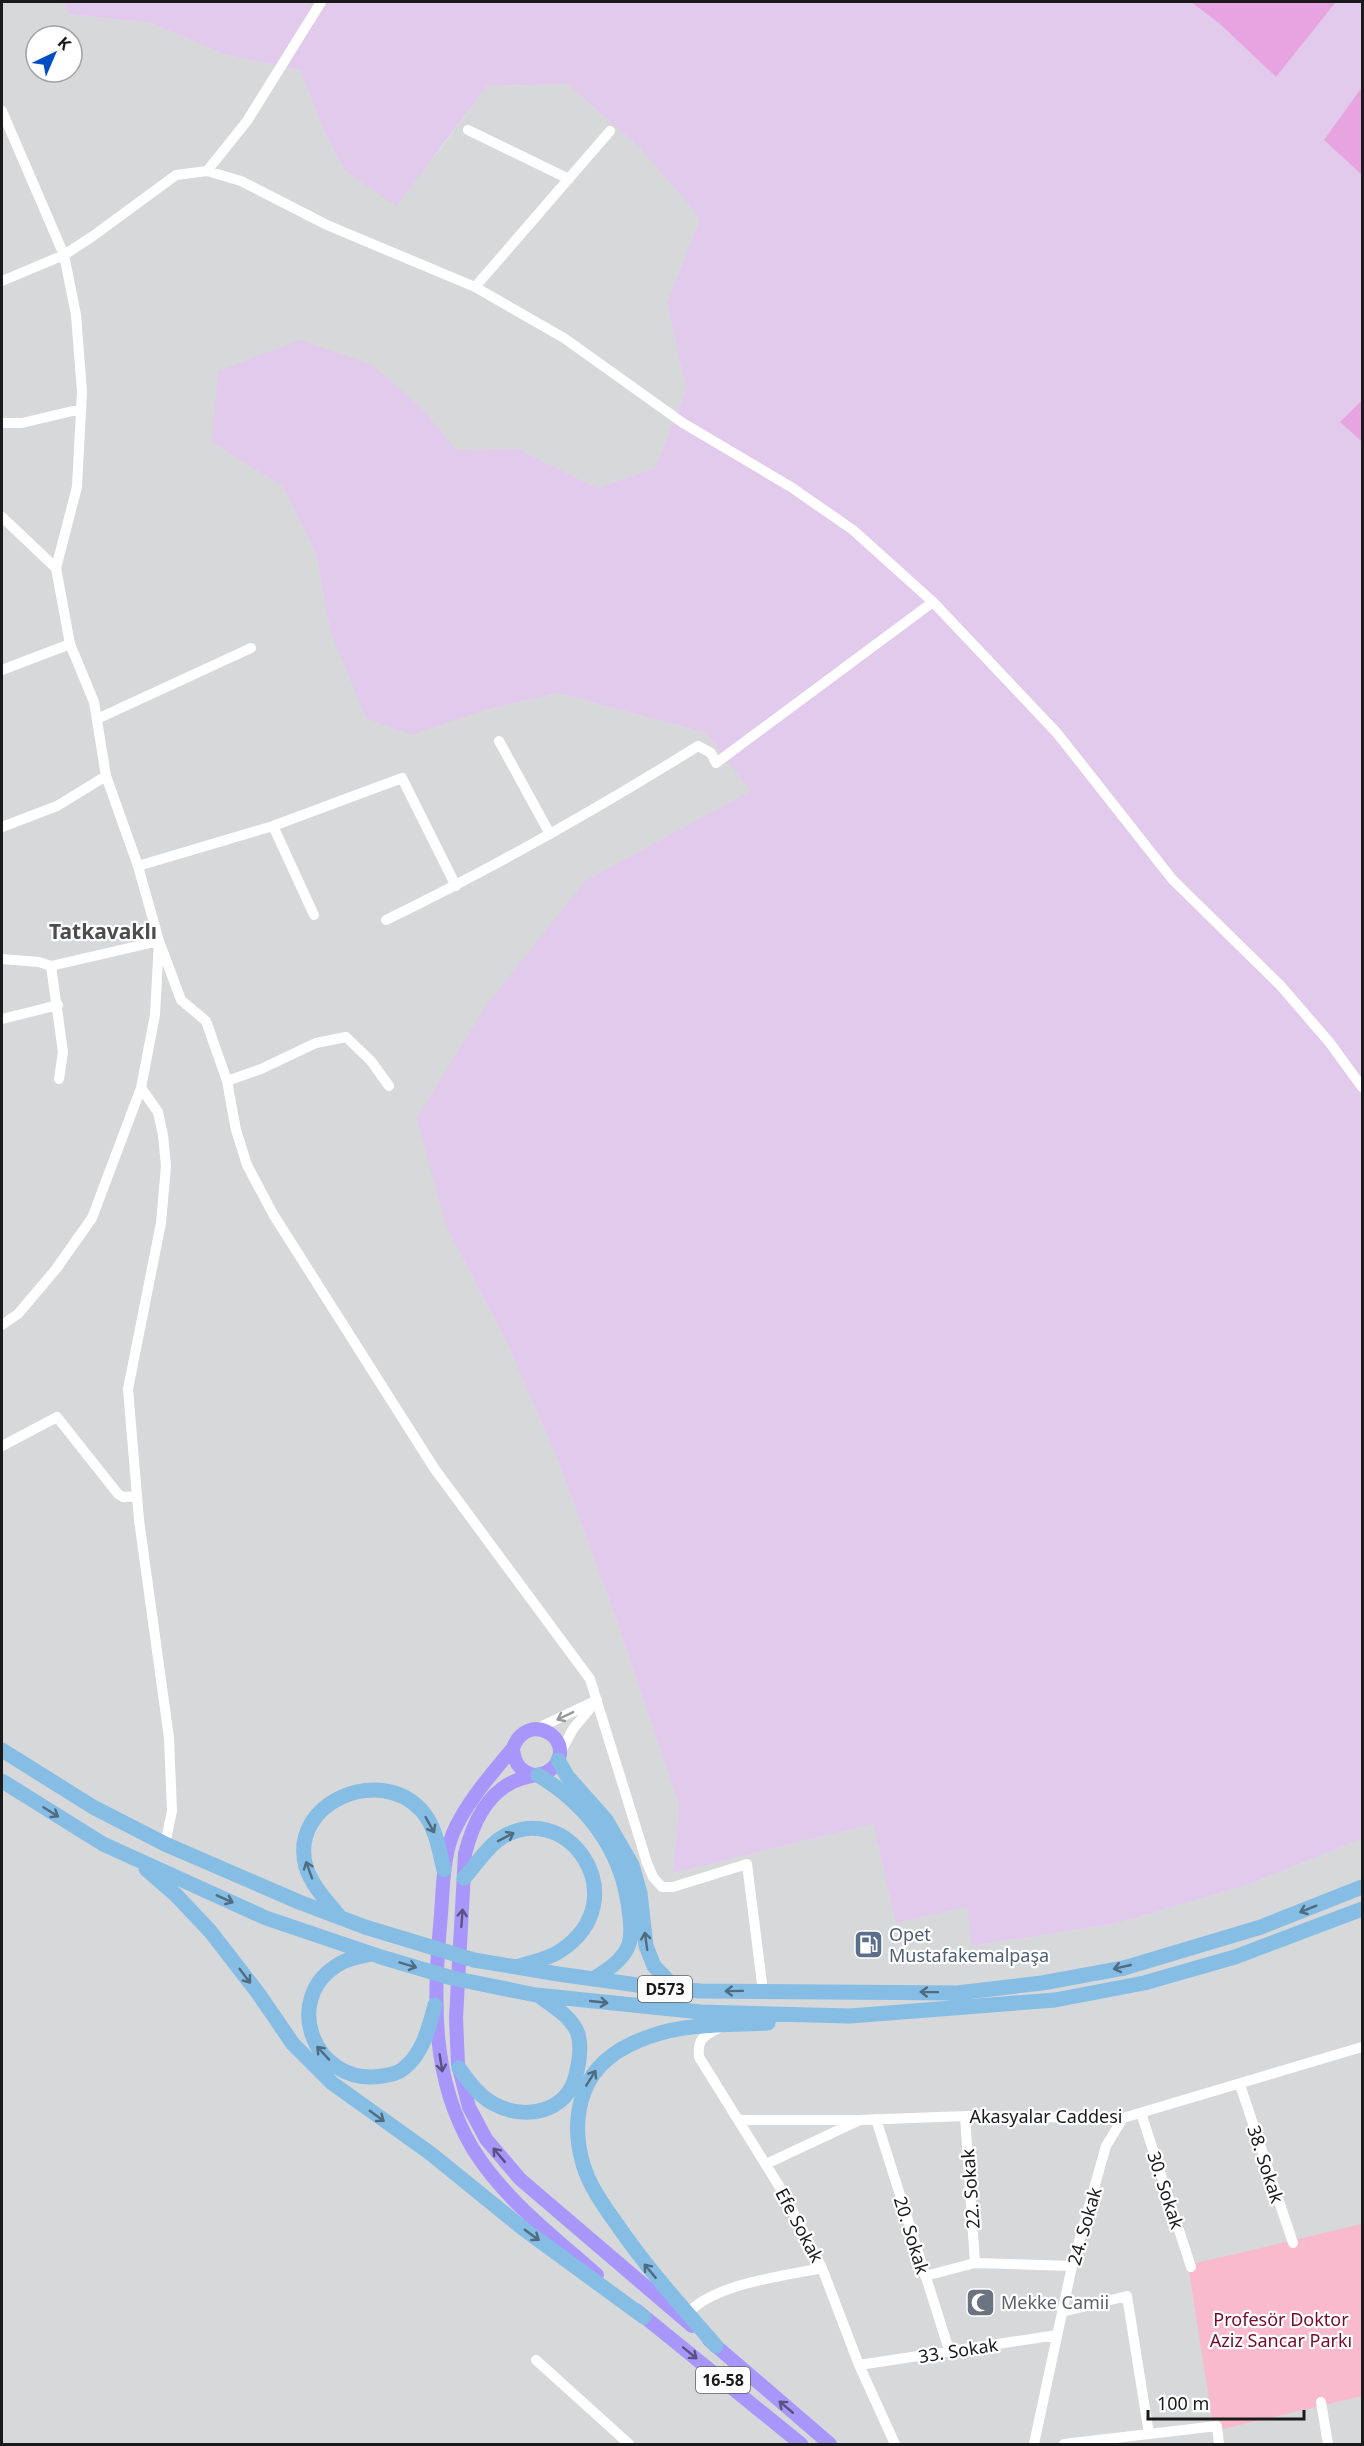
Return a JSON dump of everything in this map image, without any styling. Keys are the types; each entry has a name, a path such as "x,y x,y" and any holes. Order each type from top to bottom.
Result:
{"highway":[{"name":"D573","path":"2,1750 93,1807 165,1844 341,1918 474,1960 593,1979 676,1989 957,1993 1042,1983 1124,1968 1250,1931 1362,1887"},
{"path":"559,1756 567,1776 606,1820 632,1864 640,1893 646,1947 654,1966 676,1989"},
{"path":"537,1775 565,1794 601,1831 617,1860 625,1887 630,1919 629,1944 621,1958 593,1979"},
{"name":"D573","path":"2,1781 103,1844 132,1858 266,1918 371,1954 452,1978 536,1995 701,2012 850,2016 1055,2000 1144,1983 1235,1957 1362,1909"},
{"path":"341,1918 318,1891 306,1868 303,1846 308,1829 317,1815 331,1801 364,1790 384,1790 404,1796 421,1810 434,1830 444,1870"},
{"path":"465,1878 497,1841 512,1833 533,1829 551,1832 569,1840 585,1856 594,1877 596,1899 589,1920 560,1952 517,1967"},
{"path":"132,1858 176,1894 210,1931 258,1993 293,2044 332,2083 430,2154 517,2224 644,2317"},
{"path":"371,1954 342,1962 325,1974 312,1994 308,2013 310,2033 317,2049 340,2070 359,2078 391,2075 402,2070 417,2054 435,2005"},
{"path":"459,2068 477,2091 494,2104 514,2112 537,2112 551,2108 566,2097 573,2086 578,2068 580,2053 578,2034 562,2014 536,1995"},
{"path":"716,2346 685,2316 645,2265 600,2200 583,2165 577,2123 579,2105 586,2086 595,2071 611,2055 652,2035 678,2029 850,2016"}],"main road":[{"path":"644,2317 523,2210 495,2180 472,2148 454,2111 443,2075 436,2037 435,2005 444,1870 452,1835 476,1793 513,1748 521,1734 536,1729 551,1733 559,1745 559,1756 549,1772 509,1783 485,1806 471,1828 465,1854 456,2018 459,2068 469,2107 486,2139 520,2179 685,2316"},
{"path":"513,1748 516,1764 522,1770 537,1775"},
{"name":"16-58","path":"644,2317 801,2445"},
{"name":"16-58","path":"716,2346 830,2445"}],"street":[{"path":"207,171 247,121 321,2"},
{"path":"2,111 63,255 76,315 82,392 77,487 56,568 70,644 94,702 105,776 138,866 159,941 181,1000 206,1021 227,1081 236,1130 247,1165 273,1214 434,1468 590,1679 653,1877 662,1887 673,1887 747,1864 763,1990"},
{"path":"468,130 568,179"},
{"path":"476,287 610,131"},
{"path":"2,281 63,255 93,236 176,174 207,171 241,181 327,225 476,287 564,338 683,423 791,487 853,530 933,602 1057,733 1172,879 1280,985 1330,1043 1362,1087"},
{"path":"2,423 22,423 81,409"},
{"path":"2,517 56,568"},
{"path":"386,920 456,886 550,834 698,746 711,753 716,763 933,602"},
{"path":"2,670 70,644"},
{"path":"97,719 251,648"},
{"path":"499,741 550,834"},
{"path":"2,827 57,806 105,776"},
{"path":"138,866 273,826 402,778 456,886"},
{"path":"273,826 314,915"},
{"path":"2,959 39,962 51,966 159,941"},
{"path":"2,1325 18,1314 56,1269 92,1218 141,1088 155,1015 159,941"},
{"path":"51,966 63,1052 59,1079"},
{"path":"2,1019 58,1005"},
{"path":"227,1081 316,1043 346,1037 371,1061 389,1086"},
{"path":"141,1088 158,1112 166,1166 161,1223 128,1389 137,1496 169,1738 172,1811 165,1844"},
{"path":"2,1446 57,1417 118,1494 123,1497 137,1496"},
{"path":"536,1729 597,1700"},
{"path":"559,1756 573,1729 597,1700"},
{"path":"2,1740 19,1761"},
{"name":"Efe Sokak","path":"722,2026 702,2038 698,2045 699,2057 784,2193 822,2268 859,2365 895,2445"},
{"name":"Akasyalar Caddesi","path":"766,2164 860,2120 965,2116 1124,2118 1362,2049"},
{"name":"38. Sokak","path":"1240,2085 1293,2243"},
{"name":"30. Sokak","path":"1141,2113 1191,2267"},
{"name":"22. Sokak","path":"965,2116 975,2263"},
{"name":"24. Sokak","path":"1034,2445 1072,2266 1107,2146 1124,2118"},
{"name":"20. Sokak","path":"876,2119 949,2350"},
{"path":"740,2120 860,2120"},
{"path":"925,2276 975,2263 1072,2266"},
{"path":"685,2316 705,2299 726,2289 822,2268"},
{"path":"1062,2312 1127,2296 1149,2434"},
{"name":"33. Sokak","path":"859,2365 1057,2335"},
{"path":"536,2360 629,2445"},
{"path":"1321,2402 1328,2445"},
{"path":"1064,2445 1217,2426 1219,2445"}],"shaded area":[{"path":"2,2 63,2 69,14 151,23 226,55 300,70 323,129 344,170 435,156 487,86 567,84 641,149 700,218 667,303 686,389 655,468 597,488 518,449 455,450 424,411 212,442 283,487 316,553 330,630 485,710 558,693 706,733 752,791 586,880 446,1226 506,1341 557,1458 612,1607 679,1805 673,1873 873,1824 896,1923 967,1907 973,1946 1114,1924 1247,1885 1362,1839 1362,2444 2,2444"},
{"path":"63,2 1191,2 1220,24 1276,77 1336,2 1362,2 1362,87 1325,140 1362,175 1362,400 1340,422 1362,442 1362,1839 1247,1885 1114,1924 972,1946 967,1907 896,1923 873,1824 673,1873 679,1805 612,1607 557,1458 506,1341 446,1226 417,1118 485,1007 586,880 751,791 706,733 558,693 485,710 411,735 366,718 330,630 316,553 283,487 212,442 218,371 300,340 373,365 424,411 456,450 518,449 597,488 655,468 686,389 667,303 700,218 641,149 567,84 487,86 396,206 344,170 323,129 300,70 226,55 151,23 69,14"},
{"path":"1191,2 1336,2 1276,77 1220,24"},
{"path":"1362,87 1362,175 1324,140"},
{"path":"1362,400 1362,442 1340,422"}],"green space":[{"name":"Profesör Doktor Aziz Sancar Parkı","path":"1362,2224 1362,2396 1214,2431 1188,2265"}],"place":[{"name":"Opet Mustafakemalpaşa","path":"868,1944"},
{"name":"Mekke Camii","path":"980,2302"}],"district":[{"name":"Tatkavaklı","path":"103,931"}]}
